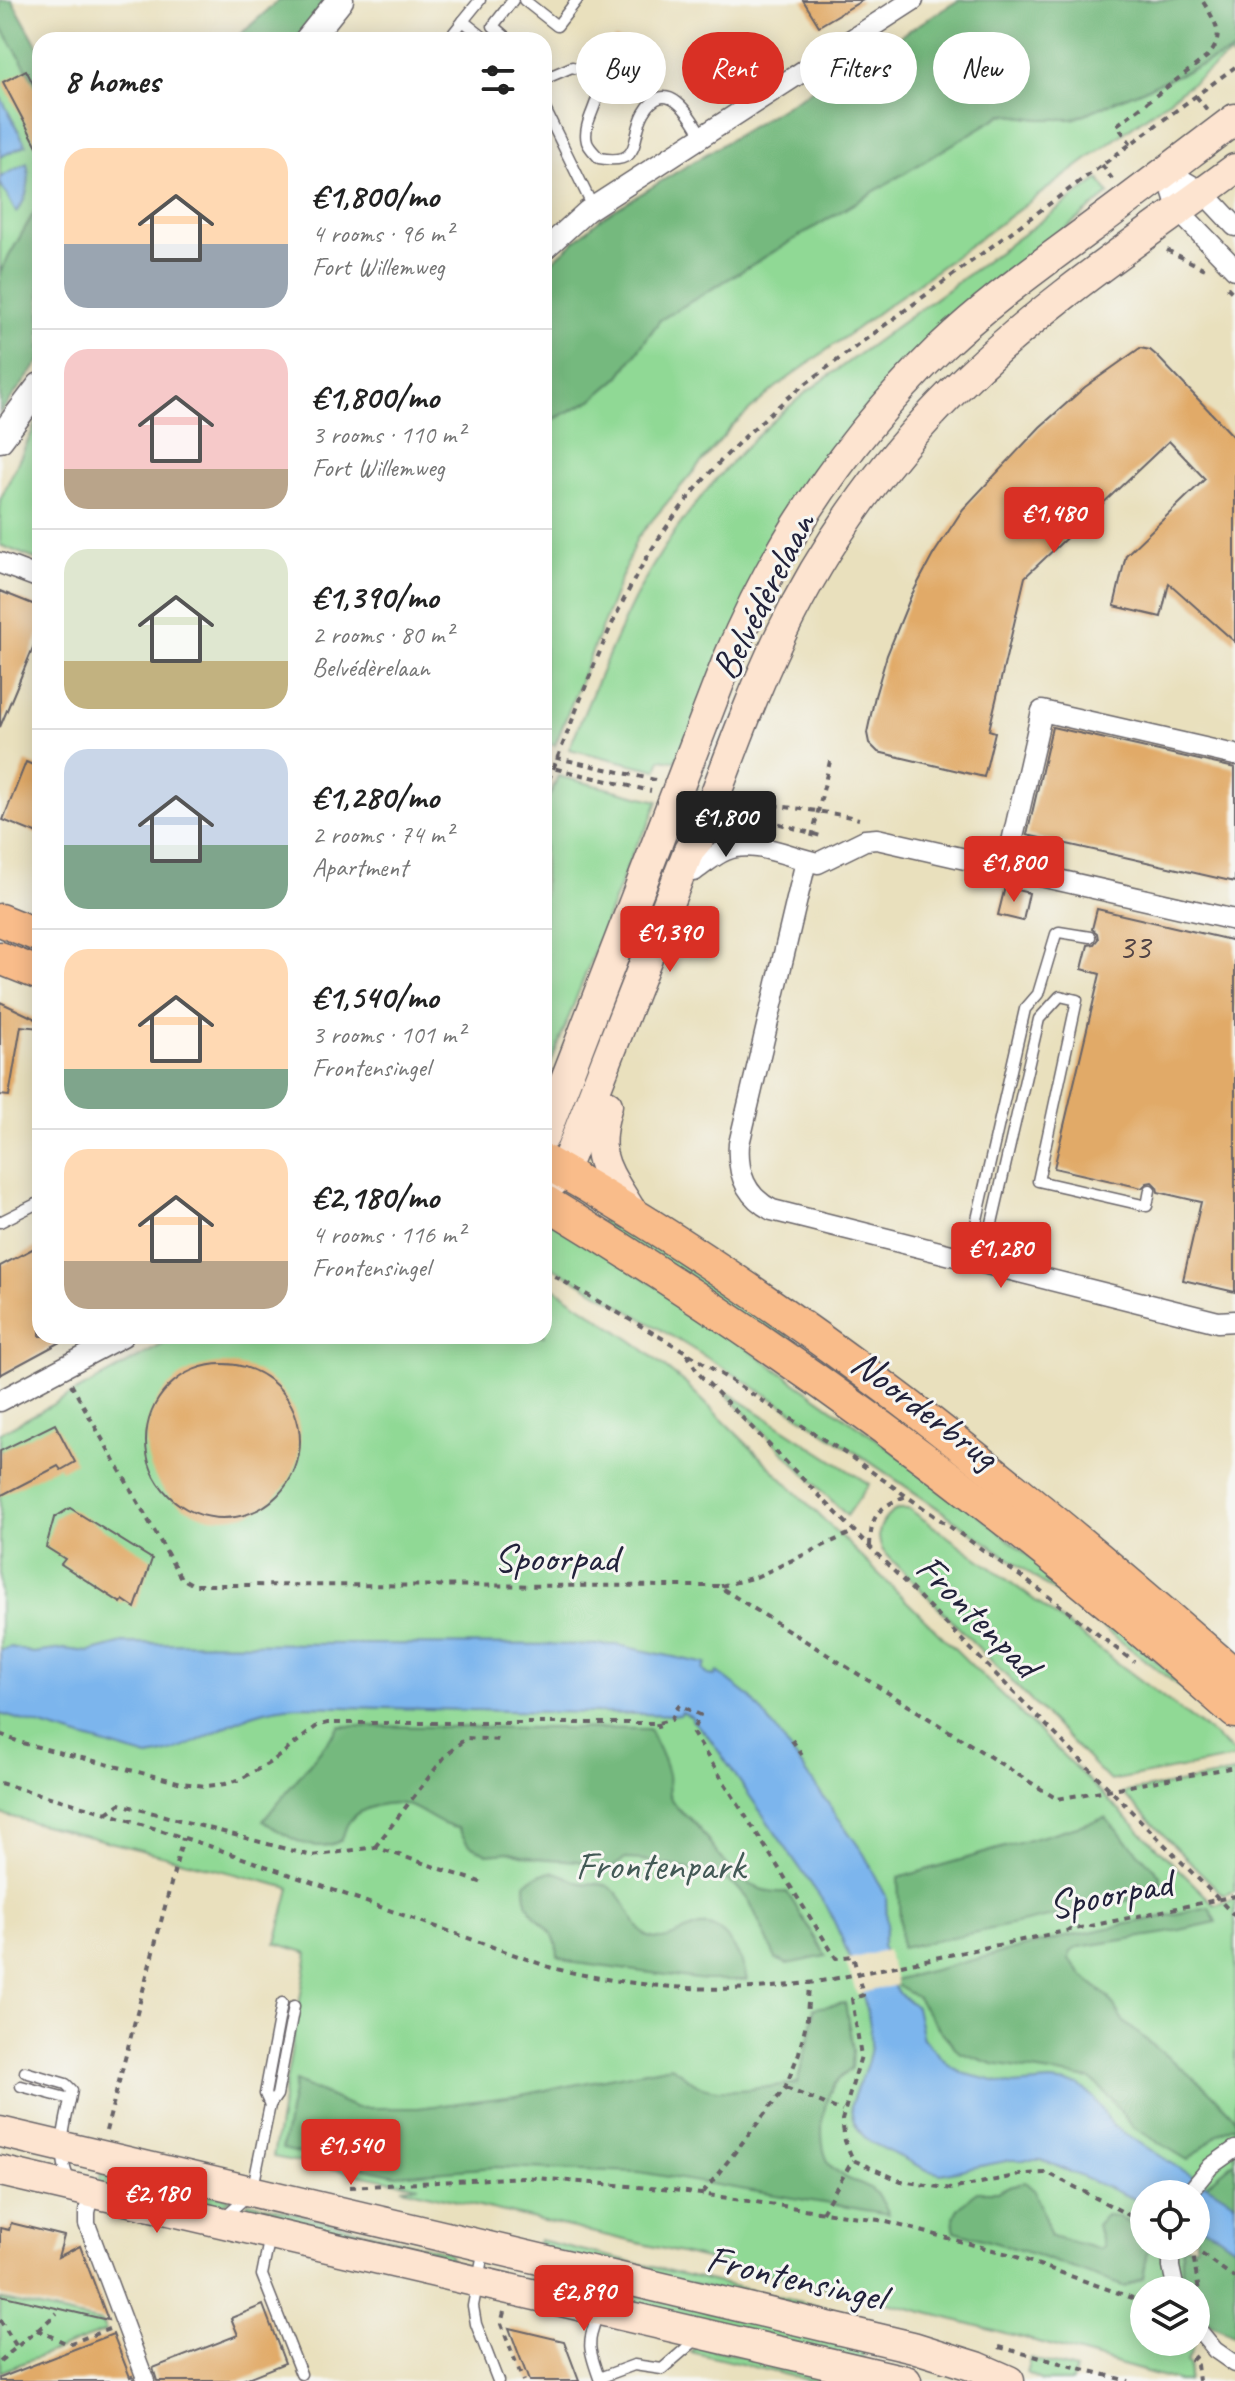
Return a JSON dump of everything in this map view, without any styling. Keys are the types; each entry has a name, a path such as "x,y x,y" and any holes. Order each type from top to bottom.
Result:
{"main road":[{"name":"Belvédèrelaan","path":"552,1115 727,662 759,590 791,534 846,454 915,374 969,322 1235,119"},
{"name":"Belvédèrelaan","path":"552,1170 689,850 699,838 786,625 832,543 877,480 933,413 985,361 1059,299 1233,170"},
{"path":"632,1213 600,1156 599,1136 612,1089 694,871 699,855 699,838"},
{"path":"0,920 32,933"},
{"path":"0,958 32,971"},
{"name":"Noorderbrug","path":"552,1176 632,1213 771,1304 935,1426 1119,1575 1235,1675"},
{"name":"Noorderbrug","path":"552,1206 736,1325 840,1398 1049,1556 1235,1712"},
{"name":"Frontensingel","path":"0,2132 913,2347 977,2367 1009,2381"},
{"name":"Frontensingel","path":"0,2171 271,2234 475,2293 600,2309 906,2381"}],"street":[{"path":"314,32 340,0"},
{"path":"552,243 593,207 913,0"},
{"path":"1232,223 1226,195 1233,170"},
{"path":"1166,171 1204,193 1232,223"},
{"path":"1166,171 1179,211 1235,269"},
{"path":"0,439 32,397"},
{"path":"0,563 32,575"},
{"path":"1006,868 1042,711 1235,755"},
{"path":"694,871 718,854 737,846 823,862 865,840 877,839 1235,920"},
{"path":"806,861 739,1144 739,1170 753,1196 772,1210 1218,1322 1235,1321"},
{"path":"0,1401 108,1344"},
{"path":"1200,2180 1211,2166 1235,2149"},
{"path":"84,2190 87,2224 146,2381"},
{"path":"1210,2341 1215,2350 1235,2364"}],"lane":[{"path":"454,32 480,0"},
{"path":"500,32 493,26 513,0"},
{"path":"524,0 557,26 577,0"},
{"path":"463,21 477,32"},
{"path":"552,75 572,67 591,74 597,81 598,102 586,131 587,142 599,158 615,160 636,146 643,114 663,98 672,99 685,107 702,136"},
{"path":"552,71 556,73"},
{"path":"552,123 593,207"},
{"path":"976,1261 1025,1009 1038,994 1056,934 1090,937"},
{"path":"976,1261 1039,1019 1060,996 1077,1000 1038,1181 1147,1206 1150,1190"},
{"path":"0,1222 32,1206"},
{"path":"216,2220 232,2211 252,2192 270,2105 277,2095 288,2004"},
{"path":"25,2072 66,2084 72,2090 62,2146 63,2163 84,2190"},
{"path":"21,2086 70,2099"},
{"path":"271,2234 262,2275 301,2374"},
{"path":"484,2246 475,2293 476,2324 498,2381"},
{"path":"600,2309 590,2333 588,2348 600,2380 634,2365 662,2369 704,2333"}],"path":[{"path":"1131,144 1117,125 1208,56 1217,45 1219,30 1202,0"},
{"path":"552,772 631,585 679,509 738,441 812,379 1235,67"},
{"path":"552,757 678,785"},
{"path":"806,861 831,757"},
{"path":"716,794 769,806 818,810 865,820"},
{"path":"552,1275 686,1352 848,1455 1040,1590 1139,1665"},
{"name":"Frontenpad","path":"686,1352 698,1373 1235,1916"},
{"name":"Spoorpad","path":"62,1368 181,1578 194,1585 718,1586 756,1577 855,1531"},
{"path":"870,1546 871,1528 879,1510 906,1496"},
{"path":"718,1586 1057,1799 1235,1767"},
{"path":"0,1734 51,1750 182,1783 206,1786 225,1784 252,1773 320,1724 657,1723 671,1720 679,1705 700,1715 693,1729 699,1743 837,1959 853,1956 863,1995 853,1998 861,2056 842,2111 845,2141 853,2160 901,2181 951,2189 1025,2174 1048,2173 1130,2216"},
{"path":"657,1723 659,1731"},
{"path":"375,1847 446,1755 466,1738 502,1740"},
{"path":"792,1740 803,1756"},
{"path":"689,1748 699,1743"},
{"path":"0,1783 183,1838 552,1968 626,1982 733,1989 809,1983 807,2019 799,2053 785,2088 702,2194"},
{"path":"107,1813 120,1804 312,1856 375,1847 486,1884"},
{"path":"106,2133 183,1838"},
{"name":"Spoorpad","path":"809,1983 1235,1896"},
{"path":"785,2088 842,2111"},
{"path":"822,2212 853,2160"},
{"path":"340,2188 524,2177 702,2194 879,2220 1008,2254 1130,2297"},
{"path":"1195,2276 1192,2247 1235,2278"},
{"path":"0,2361 57,2313"},
{"path":"0,2320 17,2347"},
{"path":"37,2330 68,2344 124,2323"},
{"path":"511,2350 523,2381"},
{"path":"1192,2360 1197,2365 1199,2381"}],"green space":[{"path":"0,0 12,0 32,36 32,78 0,24"},
{"path":"279,0 327,0 301,32 243,32"},
{"path":"959,0 1235,0 1235,51 1073,119 1039,119 1003,114 660,320 619,377 592,400 552,420 552,261 601,218 800,97 800,104 917,104 917,32 906,32"},
{"path":"0,24 32,78 32,216 0,272"},
{"path":"1235,51 1235,61 1230,55 775,388 733,425 637,538 555,745 552,744 552,420 592,400 619,377 660,320 1003,114 1039,119 1073,119"},
{"path":"1099,179 1109,194 1000,280 895,379 675,761 661,759 657,770 569,749 616,638 649,572 687,515 730,464 804,394"},
{"path":"32,216 32,371 0,413 0,272"},
{"path":"32,433 32,558 0,545 0,500"},
{"path":"558,776 658,801 634,849 552,1060 552,790"},
{"path":"608,1211 876,1397 1235,1690 1235,1696 600,1224"},
{"path":"552,1220 668,1293 946,1488 1235,1726 1235,1731 1070,1603 899,1482 635,1314 552,1267"},
{"name":"Frontenpark","path":"552,1286 634,1342 687,1385 1215,1905 1235,1899 1235,2328 1210,2315 1210,2276 1130,2276 1130,2356 1189,2356 1188,2381 1178,2381 888,2303 402,2188 419,2186 273,2157 308,1953 276,1943 290,1888 0,1814 0,1433 163,1344 552,1344"},
{"path":"725,1393 869,1484 847,1516"},
{"path":"898,1509 909,1509 993,1569 1204,1728 1235,1753 1235,1758 1110,1781 883,1551 879,1532 883,1521"},
{"path":"340,1726 649,1729 665,1763 669,1794 674,1804 745,1881 771,1891 787,1892 826,1956 787,1964 776,1959 750,1902 736,1886 718,1875 643,1860 625,1859 611,1868 510,1852 487,1854 468,1844 458,1828 407,1805 392,1803 360,1812 348,1824 342,1840 321,1846 301,1842 263,1821"},
{"path":"1235,1773 1235,1891 1223,1895 1122,1793"},
{"path":"1105,1818 1160,1875 1163,1893 901,1948 898,1878"},
{"path":"553,1872 578,1882 601,1883 612,1888 639,1928 649,1937 667,1938 696,1927 715,1929 730,1942 747,1980 705,1980 575,1963 558,1956 552,1934 529,1908 525,1883 541,1874"},
{"path":"1209,1907 1216,1922 1079,1947 1070,1952 1069,1960 1108,1997 1124,2022 1211,2092 1235,2118 1235,2125 1218,2134 1188,2160 1133,2127 1104,2091 1090,2079 993,2064 959,2052 917,1998 890,1981 1056,1939"},
{"path":"845,2003 853,2049 852,2068 838,2080 828,2099 822,2124 824,2149 833,2168 876,2193 889,2214 639,2172 496,2167 396,2175 282,2149 295,2081 356,2108 417,2108 516,2096 671,2066 697,2084 718,2090 746,2090 797,2083 814,2008"},
{"path":"1235,2161 1235,2203 1210,2187 1210,2182"},
{"path":"103,2167 232,2199 217,2207 97,2190"},
{"path":"1025,2182 1035,2191 1051,2236 1098,2249 1103,2246 1097,2225 1106,2215 1130,2222 1130,2260 1146,2260 1143,2276 1130,2276 1130,2284 1125,2287 1030,2253 955,2231 954,2218 962,2204 977,2192 997,2192"},
{"path":"249,2202 447,2252 450,2258 448,2261 242,2213"},
{"path":"1210,2231 1235,2247 1235,2336 1210,2323 1210,2276 1184,2276 1182,2260 1210,2260"},
{"path":"539,2240 872,2319 870,2327 537,2247"},
{"path":"531,2270 865,2348 862,2362 529,2281"},
{"path":"0,2299 101,2322 106,2331 0,2372"},
{"path":"696,2346 851,2381 811,2381 691,2352"},
{"path":"1030,2358 1075,2370 1072,2381 1042,2381 1026,2373"}],"water":[{"path":"0,96 26,145 0,157"},
{"path":"27,163 28,189 16,212 0,183 0,177"},
{"path":"123,1643 618,1645 706,1664 703,1670 708,1675 715,1676 717,1672 750,1697 864,1854 886,1896 887,1925 882,1946 890,1981 900,1995 916,2007 923,2039 950,2066 965,2074 1012,2085 1050,2082 1079,2085 1094,2098 1113,2126 1199,2180 1130,2180 1130,2197 1042,2160 1011,2160 941,2174 870,2142 859,2130 851,2111 871,2045 867,2013 849,1956 827,1907 708,1736 692,1717 682,1712 680,1715 294,1706 255,1714 190,1745 148,1757 0,1714 0,1650 11,1647 32,1653 64,1649 89,1652"},
{"path":"1210,2187 1235,2203 1235,2247 1210,2231"}],"pier":[{"path":"887,1950 897,1985 857,1994 845,1960"}],"building":[{"path":"803,0 863,0 819,26"},
{"path":"26,70 32,82 32,137 3,82"},
{"path":"1140,348 1150,350 1157,356 1235,438 1235,642 1169,583 1161,617 1114,606 1126,555 1205,479 1169,441 1025,577 989,730 995,732 984,777 878,752 869,743 867,733 875,696 887,655 911,596 933,555 963,509 1040,427 1085,387"},
{"path":"0,591 32,604 32,650 0,727"},
{"path":"1052,727 1235,768 1235,882 1027,835"},
{"path":"26,762 32,765 32,832 3,820"},
{"path":"1005,887 1029,893 1023,921 998,915"},
{"path":"1097,909 1235,941 1235,1292 1183,1280 1201,1202 1158,1192 1152,1182 1142,1188 1054,1168 1100,974 1082,969 1088,945 1098,939 1092,929"},
{"path":"0,1002 32,1017 32,1027 21,1026 9,1096 0,1095"},
{"path":"32,1249 32,1344 57,1344 0,1375 0,1266"},
{"path":"223,1364 252,1370 277,1387 294,1412 300,1441 294,1470 277,1495 252,1512 223,1518 194,1512 169,1495 152,1470 146,1441 152,1412 169,1387 194,1370"},
{"path":"55,1424 75,1462 61,1470 58,1466 0,1496 0,1451"},
{"path":"70,1508 152,1559 135,1608 123,1600 121,1603 61,1564 65,1559 46,1547 54,1518"},
{"path":"11,2223 64,2236 58,2257 80,2246 108,2320 0,2295 0,2228 9,2230"},
{"path":"263,2305 285,2363 240,2381 157,2381 153,2368 238,2335 231,2318"},
{"path":"509,2328 564,2341 579,2381 529,2381"},
{"path":"113,2334 134,2381 0,2381 0,2378"}]}
